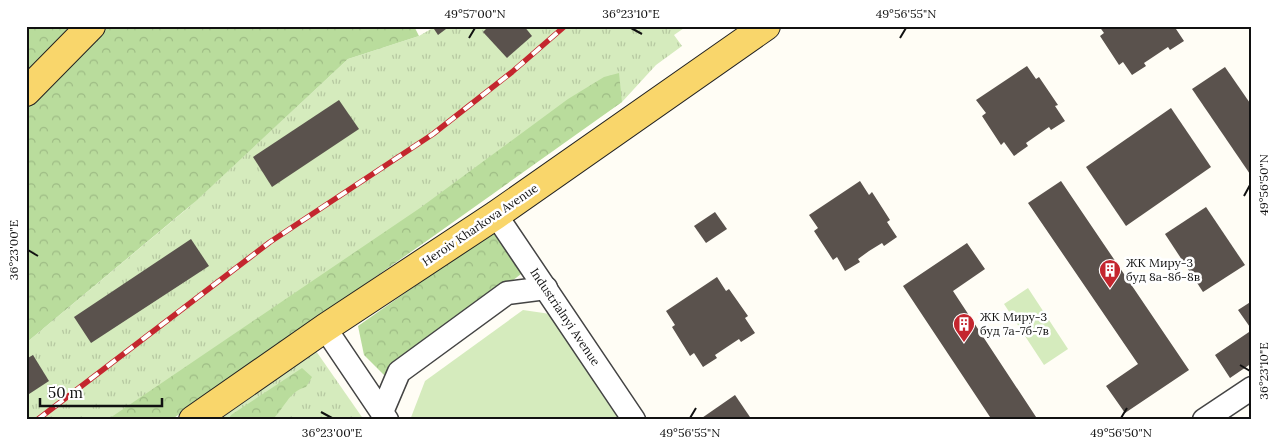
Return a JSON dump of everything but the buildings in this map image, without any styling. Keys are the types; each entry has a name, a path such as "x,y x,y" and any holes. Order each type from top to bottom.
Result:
{"main road":[{"path":"26,92 91,26"},
{"name":"Heroiv Kharkova Avenue","path":"193,420 325,328 496,215 766,26"}],"street":[{"name":"Industrialnyi Avenue","path":"496,215 634,420"},
{"path":"385,416 399,372 507,293 546,288"},
{"path":"325,328 385,416"},
{"path":"1204,420 1252,388"}],"green space":[{"path":"26,26 414,26 419,36 348,59 196,201 26,343"},
{"path":"436,26 687,26 674,35 682,46 656,65 622,102 147,420 26,420 26,343 188,208 348,59 419,36"},
{"path":"619,73 622,102 171,420 107,420 420,208 568,99 604,77"},
{"path":"495,230 525,271 386,377 364,355 358,326"},
{"path":"1028,288 1068,349 1044,365 1004,304"},
{"path":"523,310 564,316 637,420 410,420 425,381"},
{"path":"316,351 364,420 219,420"},
{"path":"302,368 312,377 306,387 291,396 272,420 228,420 231,415"}],"railway":[{"path":"37,420 270,242 433,134 512,72 565,26"}],"place":[{"name":"ЖК Миру-3 буд 8а-8б-8в","path":"1110,289"},
{"name":"ЖК Миру-3 буд 7а-7б-7в","path":"964,343"}]}
